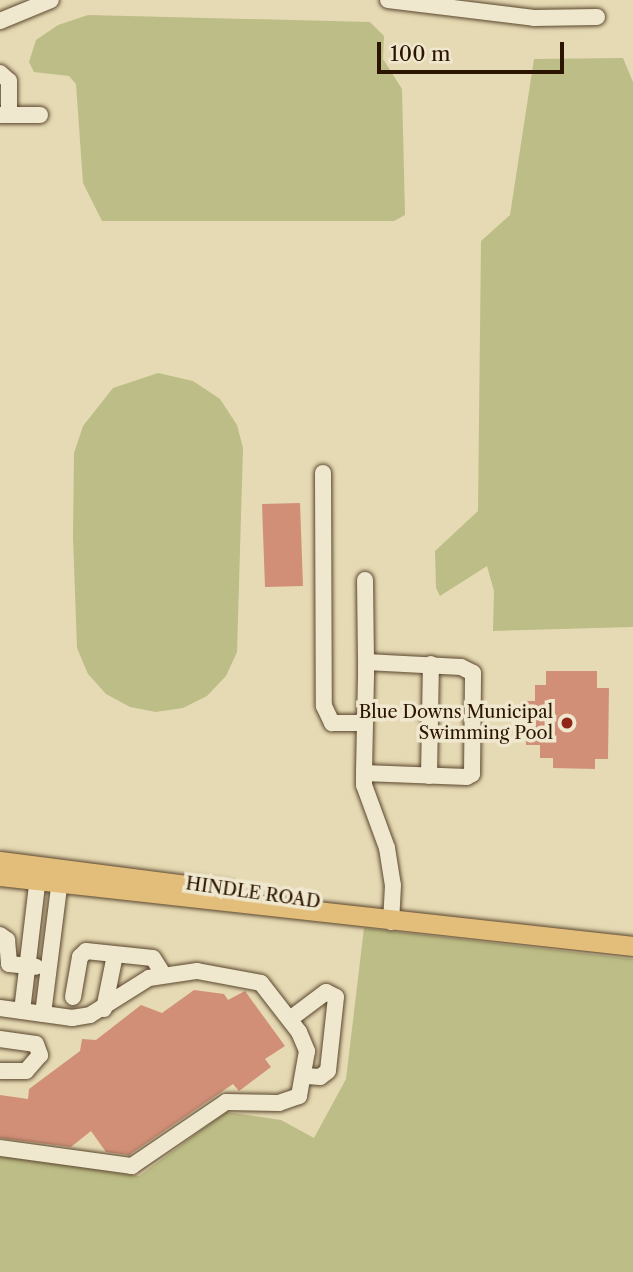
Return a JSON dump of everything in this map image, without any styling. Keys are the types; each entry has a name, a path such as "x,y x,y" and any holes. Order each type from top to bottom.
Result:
{"main road":[{"name":"HINDLE ROAD","path":"0,862 38,874"},
{"name":"HINDLE ROAD","path":"0,876 61,876 633,946"}],"street":[{"path":"0,21 51,0"},
{"path":"388,0 534,18 597,17"},
{"path":"0,73 9,79 5,115 40,115"},
{"path":"323,473 324,706 332,723 365,723"},
{"path":"365,580 364,773 368,805 387,848 392,917"},
{"path":"364,773 429,776 472,774 476,678 461,667 366,662"},
{"path":"429,776 431,664"},
{"path":"22,1012 38,874"},
{"path":"43,1014 61,876"},
{"path":"0,935 7,940 9,964 49,968"},
{"path":"74,997 82,953 156,959 163,974"},
{"path":"104,1009 115,955"},
{"path":"0,1008 72,1018 104,1009 136,985 163,974 197,971 261,983 305,1043 303,1088 290,1102 226,1102 132,1166 0,1148"},
{"path":"290,1019 326,992 336,998 328,1071 320,1077 304,1076"},
{"path":"0,1039 36,1044 40,1055 26,1071 0,1071"}],"green space":[{"path":"88,15 370,22 384,36 383,59 402,89 405,215 394,221 102,221 83,183 76,84 69,76 34,72 29,62 36,40 58,25"},
{"path":"623,58 633,82 633,627 493,631 494,591 487,566 440,596 436,588 435,551 478,511 481,241 510,215 534,59"},
{"path":"158,373 193,381 220,399 237,425 243,448 237,652 226,676 207,696 183,708 156,712 130,707 106,694 88,674 77,648 73,537 74,453 83,426 113,388"},
{"path":"364,928 633,959 633,1272 0,1272 0,1155 139,1176 226,1112 281,1120 314,1138 346,1079"}],"building":[{"path":"300,503 303,586 265,587 262,504"},
{"name":"Blue Downs Municipal Swimming Pool","path":"546,671 597,671 597,688 609,688 608,759 595,759 595,769 553,768 553,758 540,758 540,745 526,745 526,701 535,701 535,685 546,685"},
{"path":"194,990 224,994 228,1000 245,991 285,1046 265,1059 271,1067 239,1091 233,1084 129,1155 106,1152 91,1131 71,1147 0,1138 0,1095 28,1099 29,1089 80,1051 82,1039 96,1040 141,1005 162,1013"}],"place":[{"name":"Blue Downs Municipal Swimming Pool","path":"567,723"}]}
